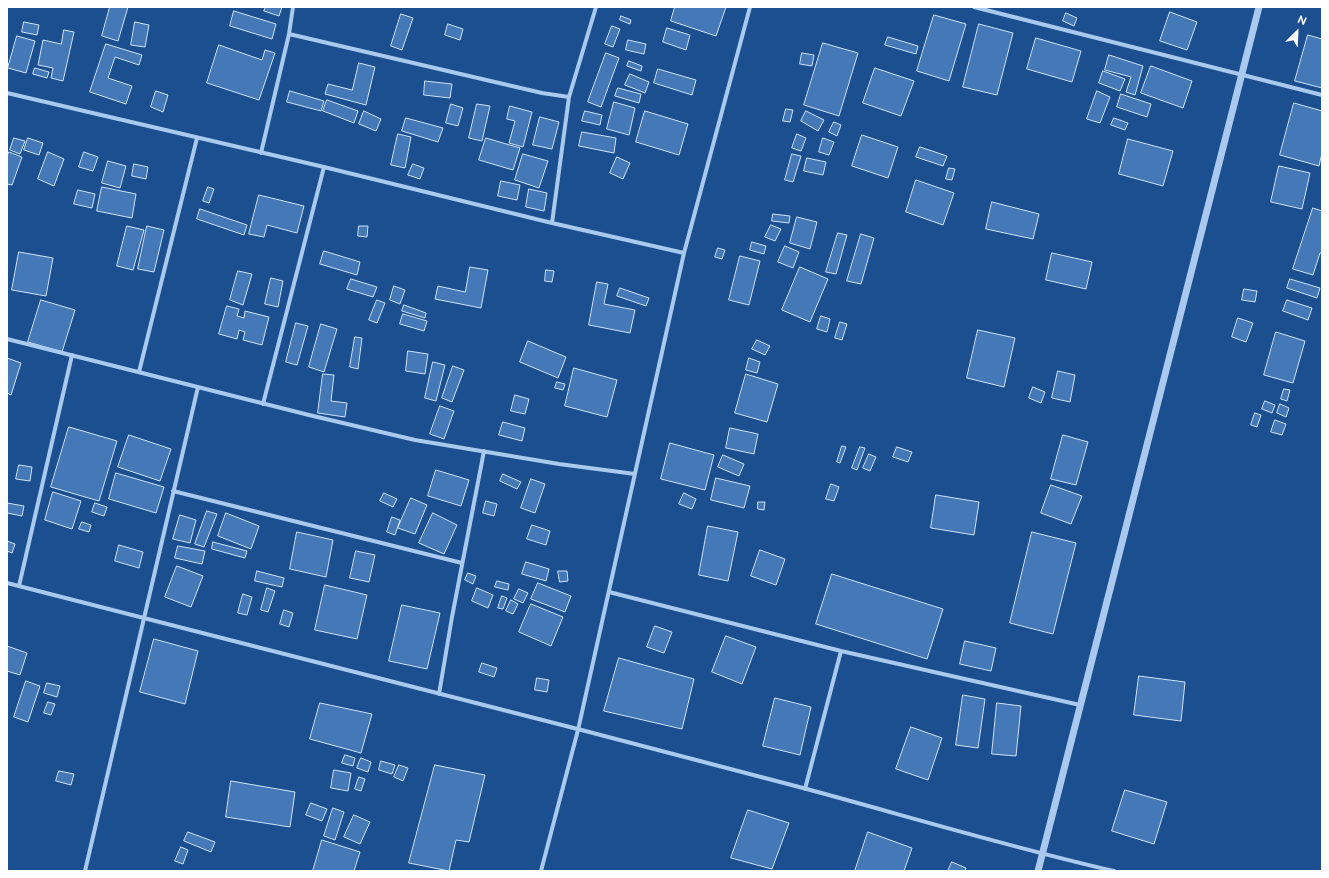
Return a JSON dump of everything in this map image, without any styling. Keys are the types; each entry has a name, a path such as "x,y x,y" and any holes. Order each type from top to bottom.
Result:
{"street":[{"path":"261,153 289,34 293,7"},
{"path":"552,223 569,97 596,7"},
{"path":"541,871 578,730 684,253 750,7"},
{"path":"974,7 1322,95"},
{"path":"1038,871 1259,7"},
{"path":"289,34 542,93 569,97"},
{"path":"7,93 684,253"},
{"path":"139,372 197,138"},
{"path":"263,404 324,167"},
{"path":"7,339 263,404 415,440 484,450 559,464 635,474"},
{"path":"19,586 72,356"},
{"path":"85,871 198,387"},
{"path":"439,694 484,450"},
{"path":"173,492 462,563"},
{"path":"7,582 144,616 804,789 1042,854 1114,871"},
{"path":"609,592 841,651 1080,705"},
{"path":"804,789 841,651"}],"building":[{"path":"110,7 128,7 118,41 102,36"},
{"path":"266,7 282,7 279,16 264,11"},
{"path":"675,7 726,7 716,36 671,21"},
{"path":"234,11 276,24 272,39 230,26"},
{"path":"1170,12 1197,22 1187,50 1160,41"},
{"path":"1066,13 1077,18 1074,26 1063,21"},
{"path":"401,14 413,18 402,50 391,46"},
{"path":"934,15 966,24 949,81 917,71"},
{"path":"621,16 631,20 630,24 620,20"},
{"path":"24,22 39,25 37,35 22,32"},
{"path":"135,22 149,25 145,47 131,45"},
{"path":"448,24 463,29 460,40 445,35"},
{"path":"979,24 1013,33 997,95 963,87"},
{"path":"612,26 620,29 613,47 605,44"},
{"path":"667,28 690,35 686,50 663,42"},
{"path":"64,30 74,32 63,81 51,78 53,68 38,65 43,40 61,44"},
{"path":"1308,35 1322,39 1322,88 1295,81"},
{"path":"17,36 35,41 26,73 8,68"},
{"path":"888,37 918,46 916,54 885,45"},
{"path":"1036,38 1081,51 1072,82 1027,69"},
{"path":"628,40 646,44 644,54 626,50"},
{"path":"823,43 858,53 839,116 804,105"},
{"path":"106,44 142,55 139,65 115,57 108,78 132,86 126,104 90,92"},
{"path":"219,45 262,60 265,50 275,53 259,100 207,83"},
{"path":"606,53 619,58 601,107 588,102"},
{"path":"802,53 814,55 812,66 800,64"},
{"path":"1109,55 1143,66 1135,95 1126,92 1131,77 1105,70"},
{"path":"629,61 642,66 641,71 627,66"},
{"path":"359,63 375,67 366,105 325,94 328,84 352,90"},
{"path":"1151,66 1192,81 1183,108 1141,93"},
{"path":"35,68 49,72 47,78 33,74"},
{"path":"875,68 914,81 901,116 863,103"},
{"path":"658,69 696,80 692,95 654,83"},
{"path":"1103,71 1125,79 1120,91 1099,83"},
{"path":"630,74 649,82 645,93 625,85"},
{"path":"425,81 452,84 450,98 424,95"},
{"path":"618,88 641,94 639,103 615,96"},
{"path":"156,91 168,95 163,112 151,107"},
{"path":"290,91 324,101 321,111 287,102"},
{"path":"1097,91 1110,97 1100,123 1087,119"},
{"path":"1121,94 1151,104 1147,117 1117,107"},
{"path":"327,100 358,111 354,123 323,111"},
{"path":"614,102 635,108 629,135 607,129"},
{"path":"1294,103 1322,111 1322,153 1319,166 1280,155"},
{"path":"451,104 463,108 458,126 446,123"},
{"path":"477,104 490,106 482,141 469,138"},
{"path":"510,106 532,112 523,147 509,143 515,121 507,119"},
{"path":"786,109 793,110 790,122 783,121"},
{"path":"364,111 381,119 376,131 359,124"},
{"path":"585,111 602,115 600,125 582,121"},
{"path":"645,111 688,124 679,155 636,142"},
{"path":"806,111 824,120 818,131 801,121"},
{"path":"540,117 559,122 552,149 533,145"},
{"path":"406,118 443,128 438,142 402,131"},
{"path":"1114,118 1128,123 1125,130 1111,125"},
{"path":"834,122 841,125 837,136 829,132"},
{"path":"582,132 616,138 614,153 579,146"},
{"path":"398,134 411,137 405,168 391,165"},
{"path":"797,134 806,138 801,151 792,148"},
{"path":"862,135 898,147 888,178 852,166"},
{"path":"14,138 25,141 20,154 10,150"},
{"path":"28,138 43,143 39,155 24,150"},
{"path":"486,138 520,148 513,170 479,160"},
{"path":"823,138 834,142 829,155 819,152"},
{"path":"1128,139 1173,151 1163,186 1119,174"},
{"path":"920,147 947,156 943,166 916,157"},
{"path":"9,152 22,157 12,185 7,184 7,157"},
{"path":"48,152 64,159 54,186 38,179"},
{"path":"84,152 98,157 93,171 79,167"},
{"path":"523,154 548,161 539,188 515,180"},
{"path":"792,154 801,156 793,182 785,180"},
{"path":"617,157 630,163 623,179 610,173"},
{"path":"807,158 826,162 823,175 804,171"},
{"path":"108,161 126,166 120,188 102,183"},
{"path":"134,164 148,167 146,179 132,176"},
{"path":"413,164 424,168 420,179 408,175"},
{"path":"1279,166 1310,173 1302,209 1271,202"},
{"path":"949,168 955,169 952,180 946,179"},
{"path":"916,180 954,193 943,225 906,212"},
{"path":"501,181 520,185 517,200 498,196"},
{"path":"102,187 136,194 132,218 97,211"},
{"path":"208,187 214,189 209,203 203,201"},
{"path":"529,189 547,193 544,211 526,207"},
{"path":"78,190 95,194 92,208 74,204"},
{"path":"259,195 304,206 297,233 267,225 264,237 249,234"},
{"path":"992,202 1039,214 1033,239 986,229"},
{"path":"1313,208 1322,211 1322,253 1320,253 1313,275 1293,269"},
{"path":"200,209 247,225 244,235 197,219"},
{"path":"773,214 790,216 789,223 772,221"},
{"path":"797,217 817,222 810,249 790,243"},
{"path":"771,225 781,229 775,241 765,237"},
{"path":"127,226 144,230 133,270 117,266"},
{"path":"147,226 164,230 154,272 138,269"},
{"path":"359,226 368,226 367,237 358,236"},
{"path":"838,233 847,235 836,274 826,272"},
{"path":"861,234 874,238 861,284 847,281"},
{"path":"752,242 766,246 764,254 750,250"},
{"path":"785,246 799,252 793,268 778,262"},
{"path":"718,248 725,250 722,259 715,257"},
{"path":"324,251 360,262 357,275 320,264"},
{"path":"19,252 53,258 46,296 12,290"},
{"path":"1052,253 1092,262 1086,289 1046,280"},
{"path":"740,256 760,261 749,305 729,300"},
{"path":"470,267 488,270 481,308 435,299 438,286 465,292"},
{"path":"800,267 828,279 810,322 782,310"},
{"path":"546,270 554,271 552,282 545,281"},
{"path":"238,271 252,274 243,305 230,300"},
{"path":"271,278 283,281 278,307 265,304"},
{"path":"351,279 377,287 373,297 347,289"},
{"path":"1290,279 1320,288 1317,298 1287,288"},
{"path":"597,282 608,284 604,304 635,310 630,333 589,325"},
{"path":"394,286 405,290 400,304 390,300"},
{"path":"620,288 649,298 646,306 617,296"},
{"path":"1244,289 1257,291 1255,302 1242,300"},
{"path":"41,300 75,310 62,352 28,342"},
{"path":"377,300 385,303 377,323 369,320"},
{"path":"1287,300 1312,308 1308,320 1283,311"},
{"path":"404,305 426,313 425,318 402,311"},
{"path":"227,306 239,309 237,316 244,318 245,311 269,317 262,345 243,340 245,332 239,330 237,339 219,334"},
{"path":"403,314 427,321 424,331 400,324"},
{"path":"821,316 830,319 827,332 817,329"},
{"path":"1238,318 1253,323 1246,342 1232,337"},
{"path":"840,322 847,324 842,340 835,338"},
{"path":"296,323 308,326 297,365 286,362"},
{"path":"321,324 337,329 324,372 309,367"},
{"path":"978,330 1015,338 1004,387 967,378"},
{"path":"1276,332 1305,341 1293,383 1264,375"},
{"path":"355,337 362,338 358,369 350,367"},
{"path":"757,340 770,346 765,355 752,349"},
{"path":"528,341 566,357 558,378 520,362"},
{"path":"408,351 428,354 425,374 406,371"},
{"path":"7,358 21,363 11,395 7,393"},
{"path":"749,358 760,362 757,373 746,370"},
{"path":"433,362 445,365 436,401 425,398"},
{"path":"453,366 464,370 452,402 442,398"},
{"path":"574,368 617,380 607,417 565,406"},
{"path":"1058,371 1075,375 1070,402 1052,398"},
{"path":"323,374 334,375 331,401 347,403 345,417 318,413"},
{"path":"746,374 778,384 767,422 735,413"},
{"path":"557,382 565,384 563,390 555,388"},
{"path":"1033,387 1045,392 1041,403 1029,398"},
{"path":"1284,389 1290,390 1287,401 1281,399"},
{"path":"515,395 529,399 525,414 511,411"},
{"path":"1265,401 1275,405 1272,413 1262,409"},
{"path":"1280,404 1289,408 1286,417 1277,413"},
{"path":"440,406 454,411 444,439 430,434"},
{"path":"1255,413 1261,415 1257,427 1251,425"},
{"path":"1275,420 1286,424 1282,435 1271,432"},
{"path":"503,422 525,428 522,441 499,435"},
{"path":"69,427 117,441 99,501 51,487"},
{"path":"730,428 758,434 754,454 726,448"},
{"path":"129,435 171,449 160,481 118,467"},
{"path":"1063,435 1088,442 1076,485 1051,479"},
{"path":"670,443 714,455 705,490 661,479"},
{"path":"842,446 846,447 840,463 837,462"},
{"path":"860,447 865,448 857,470 852,468"},
{"path":"897,447 912,452 908,462 893,457"},
{"path":"869,454 876,457 870,471 863,468"},
{"path":"723,455 744,464 739,476 718,467"},
{"path":"19,465 32,467 30,481 16,479"},
{"path":"436,470 469,480 461,506 428,496"},
{"path":"116,473 164,487 156,513 109,499"},
{"path":"503,474 521,482 517,489 500,481"},
{"path":"716,478 750,486 744,508 711,500"},
{"path":"531,479 545,484 535,513 521,508"},
{"path":"831,484 839,487 834,501 826,499"},
{"path":"1051,485 1082,496 1071,524 1041,513"},
{"path":"53,492 81,501 72,529 45,520"},
{"path":"384,493 397,499 393,507 380,501"},
{"path":"684,493 696,499 692,509 679,504"},
{"path":"936,495 979,502 974,535 931,528"},
{"path":"411,498 427,505 415,534 398,528"},
{"path":"486,501 497,504 494,516 483,513"},
{"path":"758,502 765,502 764,510 758,509"},
{"path":"7,503 24,506 22,516 7,513"},
{"path":"95,503 107,507 104,516 92,512"},
{"path":"207,511 217,514 204,547 195,544"},
{"path":"226,513 259,526 251,549 218,536"},
{"path":"433,513 457,525 444,554 419,543"},
{"path":"180,515 196,520 190,543 173,539"},
{"path":"392,517 400,520 395,535 387,532"},
{"path":"82,522 91,525 89,532 79,529"},
{"path":"532,525 550,531 546,545 527,539"},
{"path":"708,526 738,532 728,581 699,575"},
{"path":"297,532 333,540 326,577 290,569"},
{"path":"1032,532 1076,543 1053,634 1010,623"},
{"path":"7,541 15,544 12,553 7,551"},
{"path":"213,542 247,551 245,558 212,549"},
{"path":"119,545 143,552 139,568 115,561"},
{"path":"178,546 205,551 202,564 175,558"},
{"path":"760,550 785,559 776,585 751,576"},
{"path":"356,551 375,555 369,582 350,578"},
{"path":"526,562 549,569 546,581 522,574"},
{"path":"177,566 203,576 191,607 165,597"},
{"path":"257,571 284,578 282,587 255,581"},
{"path":"558,571 567,571 568,581 560,582"},
{"path":"468,573 476,576 473,584 465,580"},
{"path":"832,574 943,609 927,659 816,624"},
{"path":"497,581 509,584 508,590 495,587"},
{"path":"538,583 571,596 565,612 531,599"},
{"path":"325,585 367,595 357,639 315,630"},
{"path":"267,588 275,591 268,612 261,610"},
{"path":"477,588 493,595 488,608 472,601"},
{"path":"519,589 528,593 523,603 514,599"},
{"path":"243,594 252,597 247,615 238,613"},
{"path":"502,596 507,598 503,609 498,608"},
{"path":"511,600 518,604 513,614 506,611"},
{"path":"531,604 563,617 551,646 519,632"},
{"path":"402,605 440,613 427,669 389,661"},
{"path":"284,610 293,613 289,627 280,624"},
{"path":"655,626 672,632 664,653 647,647"},
{"path":"726,636 756,647 742,684 712,672"},
{"path":"154,639 198,651 185,704 140,692"},
{"path":"965,641 996,648 991,671 960,664"},
{"path":"7,646 27,653 20,675 7,671"},
{"path":"619,658 694,679 682,729 604,711"},
{"path":"482,663 497,668 494,677 479,672"},
{"path":"1139,676 1185,682 1181,721 1134,715"},
{"path":"537,678 549,680 547,692 535,690"},
{"path":"26,681 40,686 28,722 14,717"},
{"path":"47,683 60,686 57,697 44,693"},
{"path":"963,695 985,699 978,748 956,745"},
{"path":"775,698 811,707 800,755 763,746"},
{"path":"48,702 55,704 51,715 44,713"},
{"path":"320,703 372,714 361,753 310,739"},
{"path":"997,703 1021,706 1016,756 992,754"},
{"path":"911,727 942,738 928,780 896,769"},
{"path":"345,755 355,758 353,766 342,763"},
{"path":"361,758 371,762 368,772 357,768"},
{"path":"381,761 395,765 392,774 379,770"},
{"path":"399,765 408,768 403,781 394,777"},
{"path":"435,765 485,775 469,842 456,840 449,871 409,863"},
{"path":"334,770 351,773 348,791 331,788"},
{"path":"59,771 74,774 71,785 56,781"},
{"path":"359,777 365,779 361,791 355,789"},
{"path":"231,781 295,792 290,827 226,817"},
{"path":"1125,790 1167,802 1154,844 1112,831"},
{"path":"311,803 327,809 322,821 306,815"},
{"path":"333,808 344,812 335,840 324,836"},
{"path":"748,810 789,823 772,869 731,858"},
{"path":"354,815 370,822 360,844 344,837"},
{"path":"188,832 215,842 211,852 184,841"},
{"path":"868,832 912,848 904,871 855,871"},
{"path":"322,840 360,852 354,871 313,871"},
{"path":"181,847 188,850 183,864 175,861"},
{"path":"952,862 966,868 965,871 948,871"}]}
